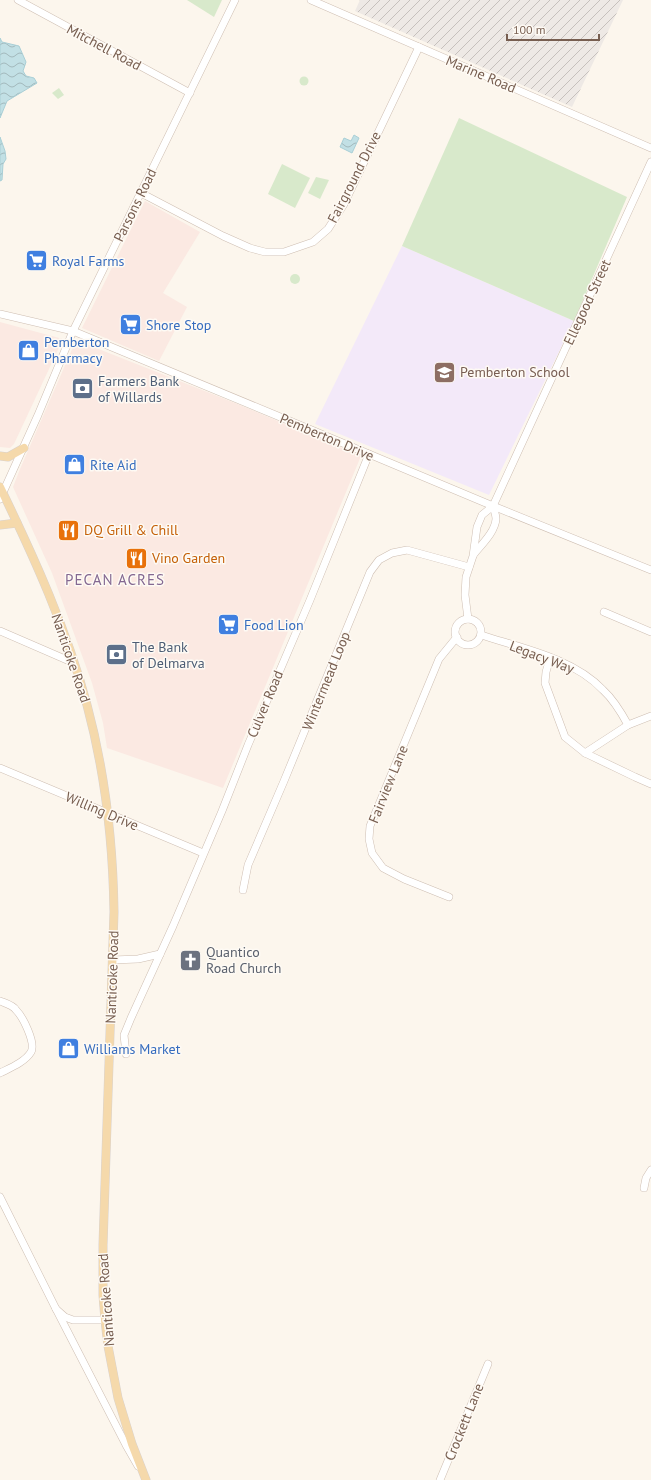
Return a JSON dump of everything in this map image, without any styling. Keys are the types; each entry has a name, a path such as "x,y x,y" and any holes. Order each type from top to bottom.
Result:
{"main road":[{"path":"0,456 8,456 24,448"},
{"name":"Nanticoke Road","path":"1,493 17,523 55,609 87,705 101,767 114,892 103,1245 105,1320 118,1398 128,1434 145,1478"},
{"path":"0,525 17,523"}],"street":[{"name":"Mitchell Road","path":"18,0 190,92"},
{"name":"Parsons Road","path":"1,493 24,448 73,331 234,0"},
{"name":"Marine Road","path":"311,0 651,148"},
{"name":"Fairground Drive","path":"141,193 223,236 250,248 265,252 284,252 313,242 328,229 344,204 419,47"},
{"name":"Ellegood Street","path":"494,506 651,162"},
{"name":"Pemberton Drive","path":"0,314 73,331 651,570"},
{"name":"Culver Road","path":"126,1054 124,1035 222,811 248,744 310,600 369,454"},
{"path":"468,619 465,595 466,577 473,556 478,523 482,515 494,506 496,519 494,526 473,556"},
{"name":"Wintermead Loop","path":"243,890 248,865 370,572 379,560 392,553 407,550 469,567"},
{"path":"604,612 651,632"},
{"path":"472,619 478,623 481,635 474,643 463,643 457,637 456,631 458,624 461,621 472,619"},
{"path":"0,632 74,663"},
{"name":"Legacy Way","path":"481,635 571,666 595,682 610,696 628,725"},
{"name":"Fairview Lane","path":"448,897 404,879 383,868 372,853 369,839 370,826 439,659 457,637"},
{"path":"550,658 545,683 565,737 585,753 651,784"},
{"path":"585,753 628,725 651,716"},
{"name":"Willing Drive","path":"0,768 203,854"},
{"path":"113,960 138,959 160,954"},
{"path":"0,1001 16,1008 33,1045 31,1053 24,1059 0,1073"},
{"path":"644,1188 646,1178 651,1170"},
{"path":"0,1197 126,1445 145,1478"},
{"path":"56,1309 65,1317 73,1320 105,1320"},
{"name":"Crockett Lane","path":"440,1480 488,1364"}],"shaded area":[{"path":"360,0 623,0 572,107 355,11"},
{"path":"145,201 200,232 163,293 187,307 159,361 82,328"},
{"name":"Pemberton School","path":"402,246 574,321 489,495 315,424"},
{"path":"0,322 63,339 14,444 10,448 0,447"},
{"path":"76,340 240,405 361,456 223,788 107,748 103,723 92,683 52,573 13,487"}],"green space":[{"path":"187,0 222,0 214,17"},
{"path":"304,76 309,81 304,86 299,81"},
{"path":"59,88 64,95 58,99 52,93"},
{"path":"459,118 627,197 574,321 402,246"},
{"path":"282,164 310,178 295,208 268,194"},
{"path":"316,177 329,180 320,199 308,193"},
{"path":"295,274 300,279 295,284 290,279"}],"water":[{"path":"0,38 2,42 19,46 26,62 23,71 26,76 34,78 37,83 7,101 0,118"},
{"path":"354,135 359,138 352,153 340,147 344,138 351,141"},
{"path":"0,137 6,159 3,164 2,180 0,181"}],"place":[{"name":"Royal Farms","path":"37,261"},
{"name":"Shore Stop","path":"130,325"},
{"name":"Pemberton Pharmacy","path":"29,350"},
{"name":"Pemberton School","path":"444,372"},
{"name":"Farmers Bank of Willards","path":"82,389"},
{"name":"Rite Aid","path":"74,465"},
{"name":"DQ Grill & Chill","path":"69,530"},
{"name":"Vino Garden","path":"137,558"},
{"name":"Food Lion","path":"228,625"},
{"name":"The Bank of Delmarva","path":"116,655"},
{"name":"Quantico Road Church","path":"191,960"},
{"name":"Williams Market","path":"68,1049"}],"district":[{"name":"PECAN ACRES","path":"115,580"}]}
